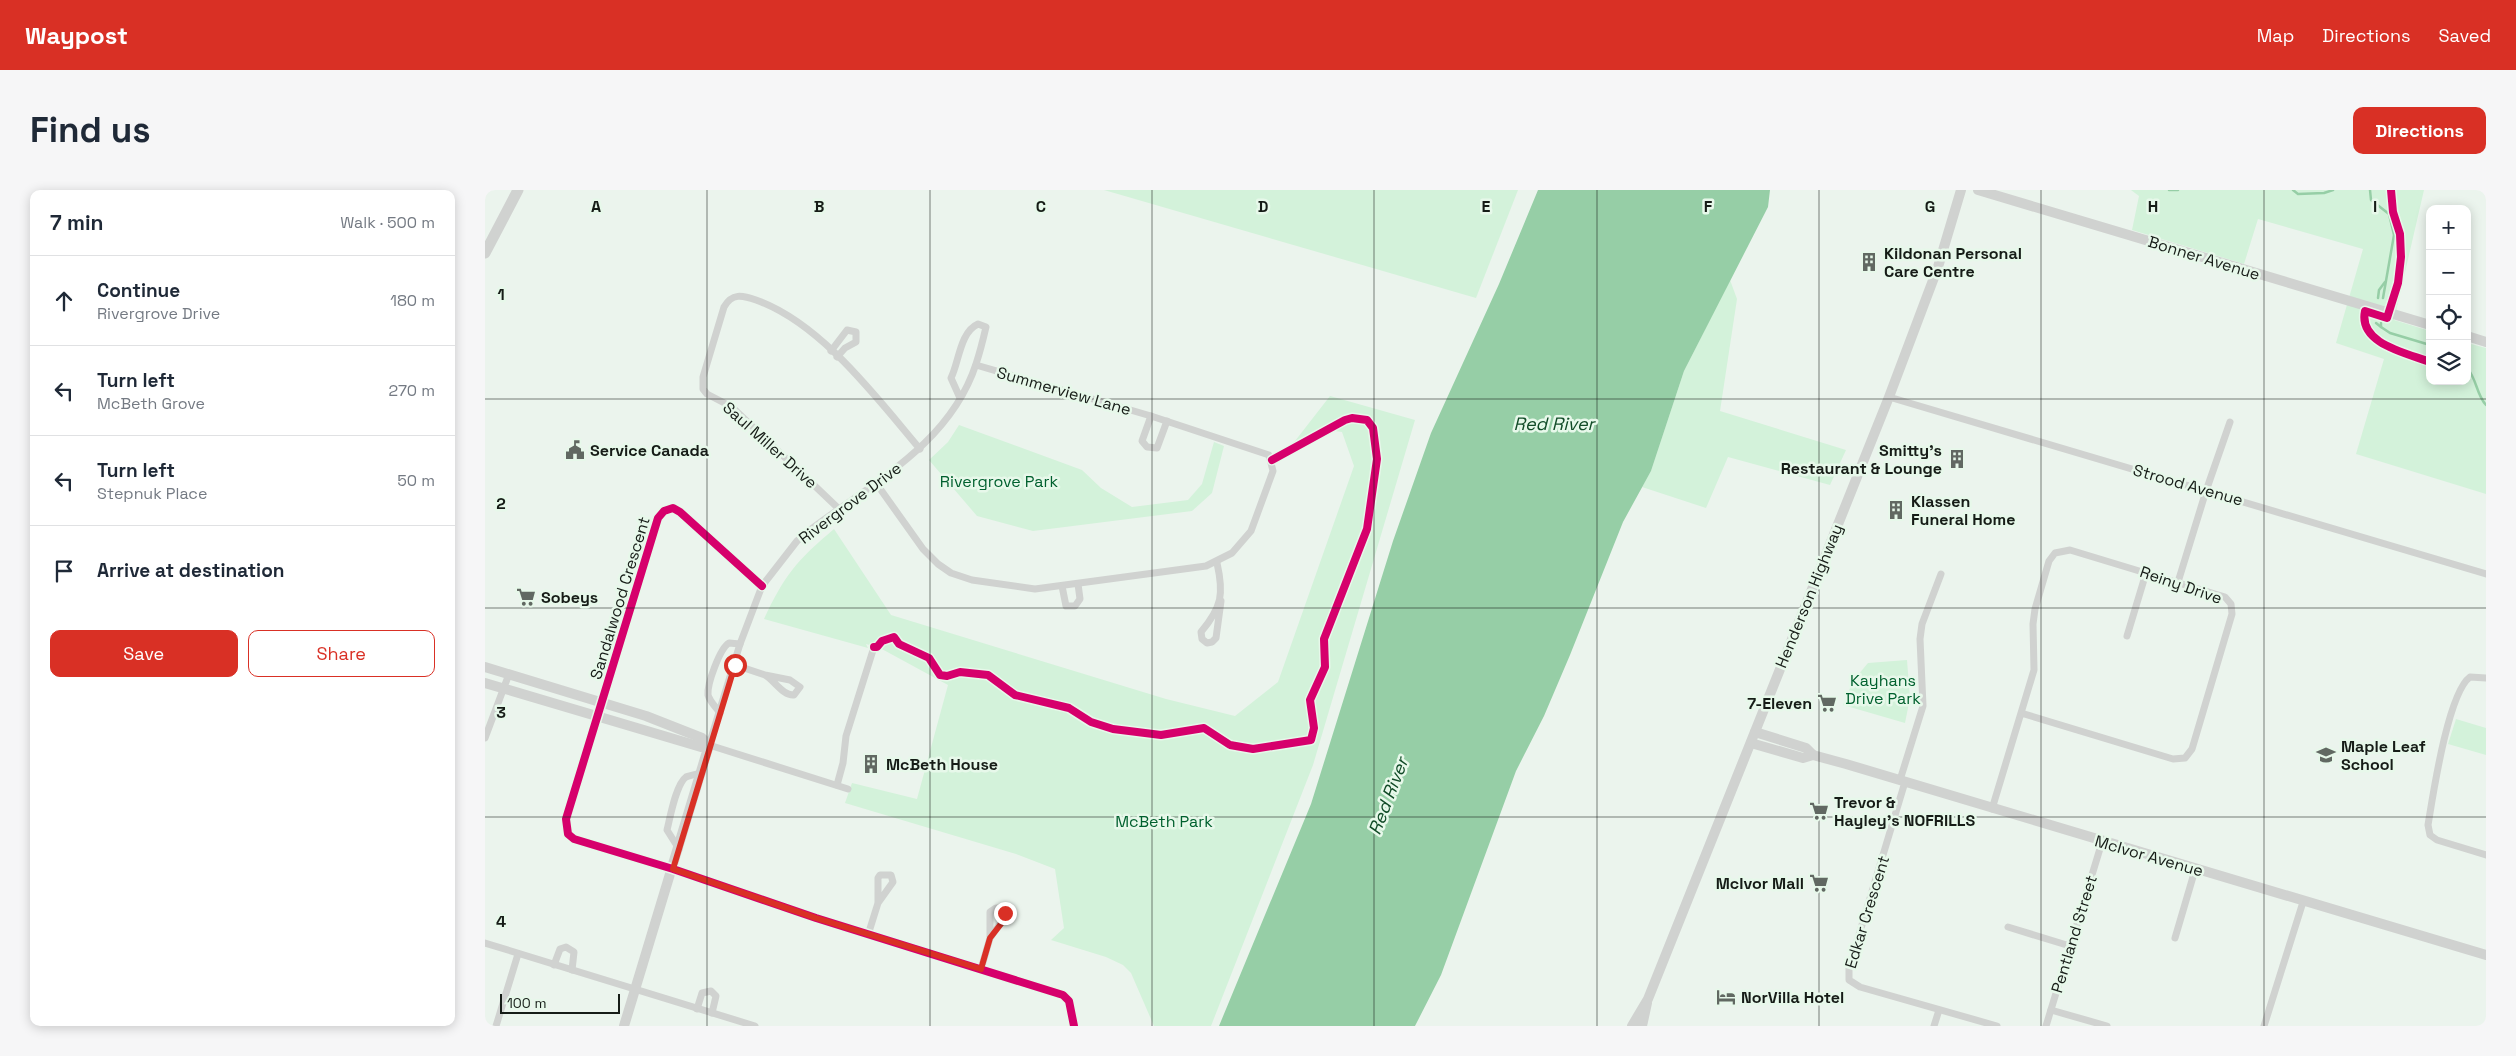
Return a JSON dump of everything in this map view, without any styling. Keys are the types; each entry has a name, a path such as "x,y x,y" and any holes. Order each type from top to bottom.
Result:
{"main road":[{"path":"485,252 518,190"}],"street":[{"name":"Henderson Highway","path":"1632,1026 1647,999 1889,397 1938,268 1961,190"},
{"name":"Bonner Avenue","path":"1978,190 2426,324"},
{"name":"Saul Miller Drive","path":"838,508 732,406 707,394 702,384 724,307 729,299 737,296 772,306 787,314 857,375 920,449"},
{"name":"Rivergrove Drive","path":"624,1026 740,644 761,586 797,541 838,508 876,483 920,449 937,431 960,398 976,365 986,328 978,324 970,328 965,335 951,378 960,398"},
{"path":"831,351 847,330 853,329 856,332 856,342 845,348 837,357"},
{"path":"2471,337 2486,342"},
{"name":"Summerview Lane","path":"876,483 923,549 951,573 972,580 1024,589 1063,586 1206,566 1232,554 1251,531 1273,470 1272,460 1264,453 1151,416 976,365"},
{"name":"Strood Avenue","path":"1889,397 2486,574"},
{"name":"Summerview Lane","path":"1151,416 1142,441 1147,447 1157,448 1167,421"},
{"path":"2178,582 2230,422"},
{"name":"Sandalwood Crescent","path":"602,702 658,518 663,511 673,508 680,512 761,586"},
{"name":"Reiny Drive","path":"1992,808 2034,670 2033,624 2035,609 2049,561 2055,553 2069,550 2178,582 2225,598 2231,604 2232,614 2192,748 2185,758 2173,758 2021,713"},
{"path":"1217,562 1221,601 1216,638 1212,642 1207,643 1202,639 1201,632 1216,613 1221,601"},
{"path":"2127,636 2146,573"},
{"path":"1903,781 1923,706 1920,639 1922,624 1941,574"},
{"path":"1063,586 1064,602 1066,606 1071,607 1075,606 1080,600 1078,584"},
{"path":"719,713 711,701 709,687 721,650 729,643 740,644"},
{"path":"837,786 843,763 846,736 874,647"},
{"path":"735,665 765,675"},
{"path":"485,667 646,716 702,738 709,745 848,789"},
{"path":"485,738 509,674"},
{"path":"2486,678 2470,677 2461,687 2440,755 2428,825 2430,835 2437,840 2486,855"},
{"path":"485,683 701,747 709,745"},
{"path":"602,702 566,818 568,834 574,839 673,869 868,935 1063,995 1069,1001 1072,1024"},
{"name":"McIvor Avenue","path":"1755,732 1806,748 1813,755 2486,955"},
{"name":"McIvor Avenue","path":"1751,743 1803,758 1813,755"},
{"path":"679,849 669,837 667,830 671,813 681,784 687,777 702,773"},
{"name":"Edkar Crescent","path":"1903,781 1848,973 1849,980 1860,986 1997,1026"},
{"name":"Pentland Street","path":"2046,1026 2102,842"},
{"path":"2175,938 2195,870"},
{"path":"2264,1026 2303,902"},
{"path":"868,935 878,903"},
{"path":"2007,927 2070,946"},
{"path":"981,969 990,938"},
{"path":"485,943 755,1026"},
{"path":"554,965 560,949 566,947 574,952 571,970"},
{"path":"496,1026 518,954"},
{"path":"697,1009 702,993 711,991 716,996 713,1013"},
{"name":"Henderson Highway","path":"1642,1026 1647,999"},
{"path":"1933,1026 1939,1010"},
{"path":"2051,1010 2107,1026"}],"green space":[{"path":"1104,190 1518,190 1476,298"},
{"path":"2131,190 2424,190 2394,320 2426,330 2426,385 2471,385 2471,344 2486,348 2486,494 2356,454 2384,359 2336,343 2363,249 2258,219 2244,264 2132,230 2139,196"},
{"path":"1730,280 1737,299 1720,411 1846,450 1830,485 1728,457 1706,508 1642,487 1651,471 1684,371"},
{"name":"McBeth Park","path":"1330,396 1415,420 1313,765 1211,1026 1154,1026 1131,973 1123,965 1106,957 1051,940 1064,928 1055,869 1016,854 845,803 852,783 917,799 948,685 880,648 866,644 868,648 764,619 785,580 810,550 834,529 891,615 1166,699 1235,716 1278,682 1354,466 1342,432 1335,431 1277,459 1275,456 1295,441"},
{"name":"Rivergrove Park","path":"959,425 1082,470 1101,488 1132,507 1188,500 1202,484 1214,442 1224,446 1212,493 1192,511 1033,531 977,516 929,460 948,442"},
{"name":"Kayhans Drive Park","path":"1907,660 1910,698 1905,723 1843,705 1853,681 1868,663"},
{"path":"2456,719 2486,728 2486,755 2448,744"}],"water":[{"name":"Red River","path":"1538,190 1770,190 1768,207 1684,371 1651,471 1623,522 1544,716 1516,771 1441,975 1415,1026 1219,1026 1311,804 1393,541 1431,433 1499,284"}],"waterway":[{"path":"2169,190 2178,190"},
{"path":"2293,190 2298,194 2324,193 2333,190"},
{"path":"2370,190 2371,200 2389,214 2394,235 2383,298"},
{"path":"2378,298 2379,290 2385,282"},
{"path":"2376,323 2381,327"},
{"path":"2381,323 2381,327 2390,333 2426,344"},
{"path":"2471,374 2480,396 2486,405"}],"cycle path":[{"path":"2391,190 2393,212 2400,234 2401,257 2398,283 2387,318 2365,311 2365,322 2369,332 2386,346 2426,361"},
{"path":"874,647 877,647 882,641 894,637 899,644 929,658 940,675 947,676 960,672 988,675 1015,695 1069,708 1091,722 1113,729 1161,735 1204,728 1230,745 1253,749 1311,740 1314,728 1310,700 1325,667 1324,639 1367,529 1377,459 1373,428 1367,420 1352,418 1345,420 1272,460"},
{"path":"762,586 680,512 673,508 664,511 658,518 566,819 568,834 574,839 673,869 816,918 1063,995 1069,1001 1074,1026"}],"place":[{"name":"Kildonan Personal Care Centre","path":"1869,262"},
{"name":"Service Canada","path":"575,450"},
{"name":"Smitty's Restaurant & Lounge","path":"1957,459"},
{"name":"Klassen Funeral Home","path":"1896,510"},
{"name":"Sobeys","path":"526,597"},
{"name":"7-Eleven","path":"1827,703"},
{"name":"Maple Leaf School","path":"2326,755"},
{"name":"McBeth House","path":"871,764"},
{"name":"Trevor & Hayley's NOFRILLS","path":"1819,811"},
{"name":"McIvor Mall","path":"1819,883"},
{"name":"NorVilla Hotel","path":"1726,997"}],"route":[{"path":"735,665 709,745 673,869 868,935 981,969 990,938 998,925 1004,920 1005,913"}]}
